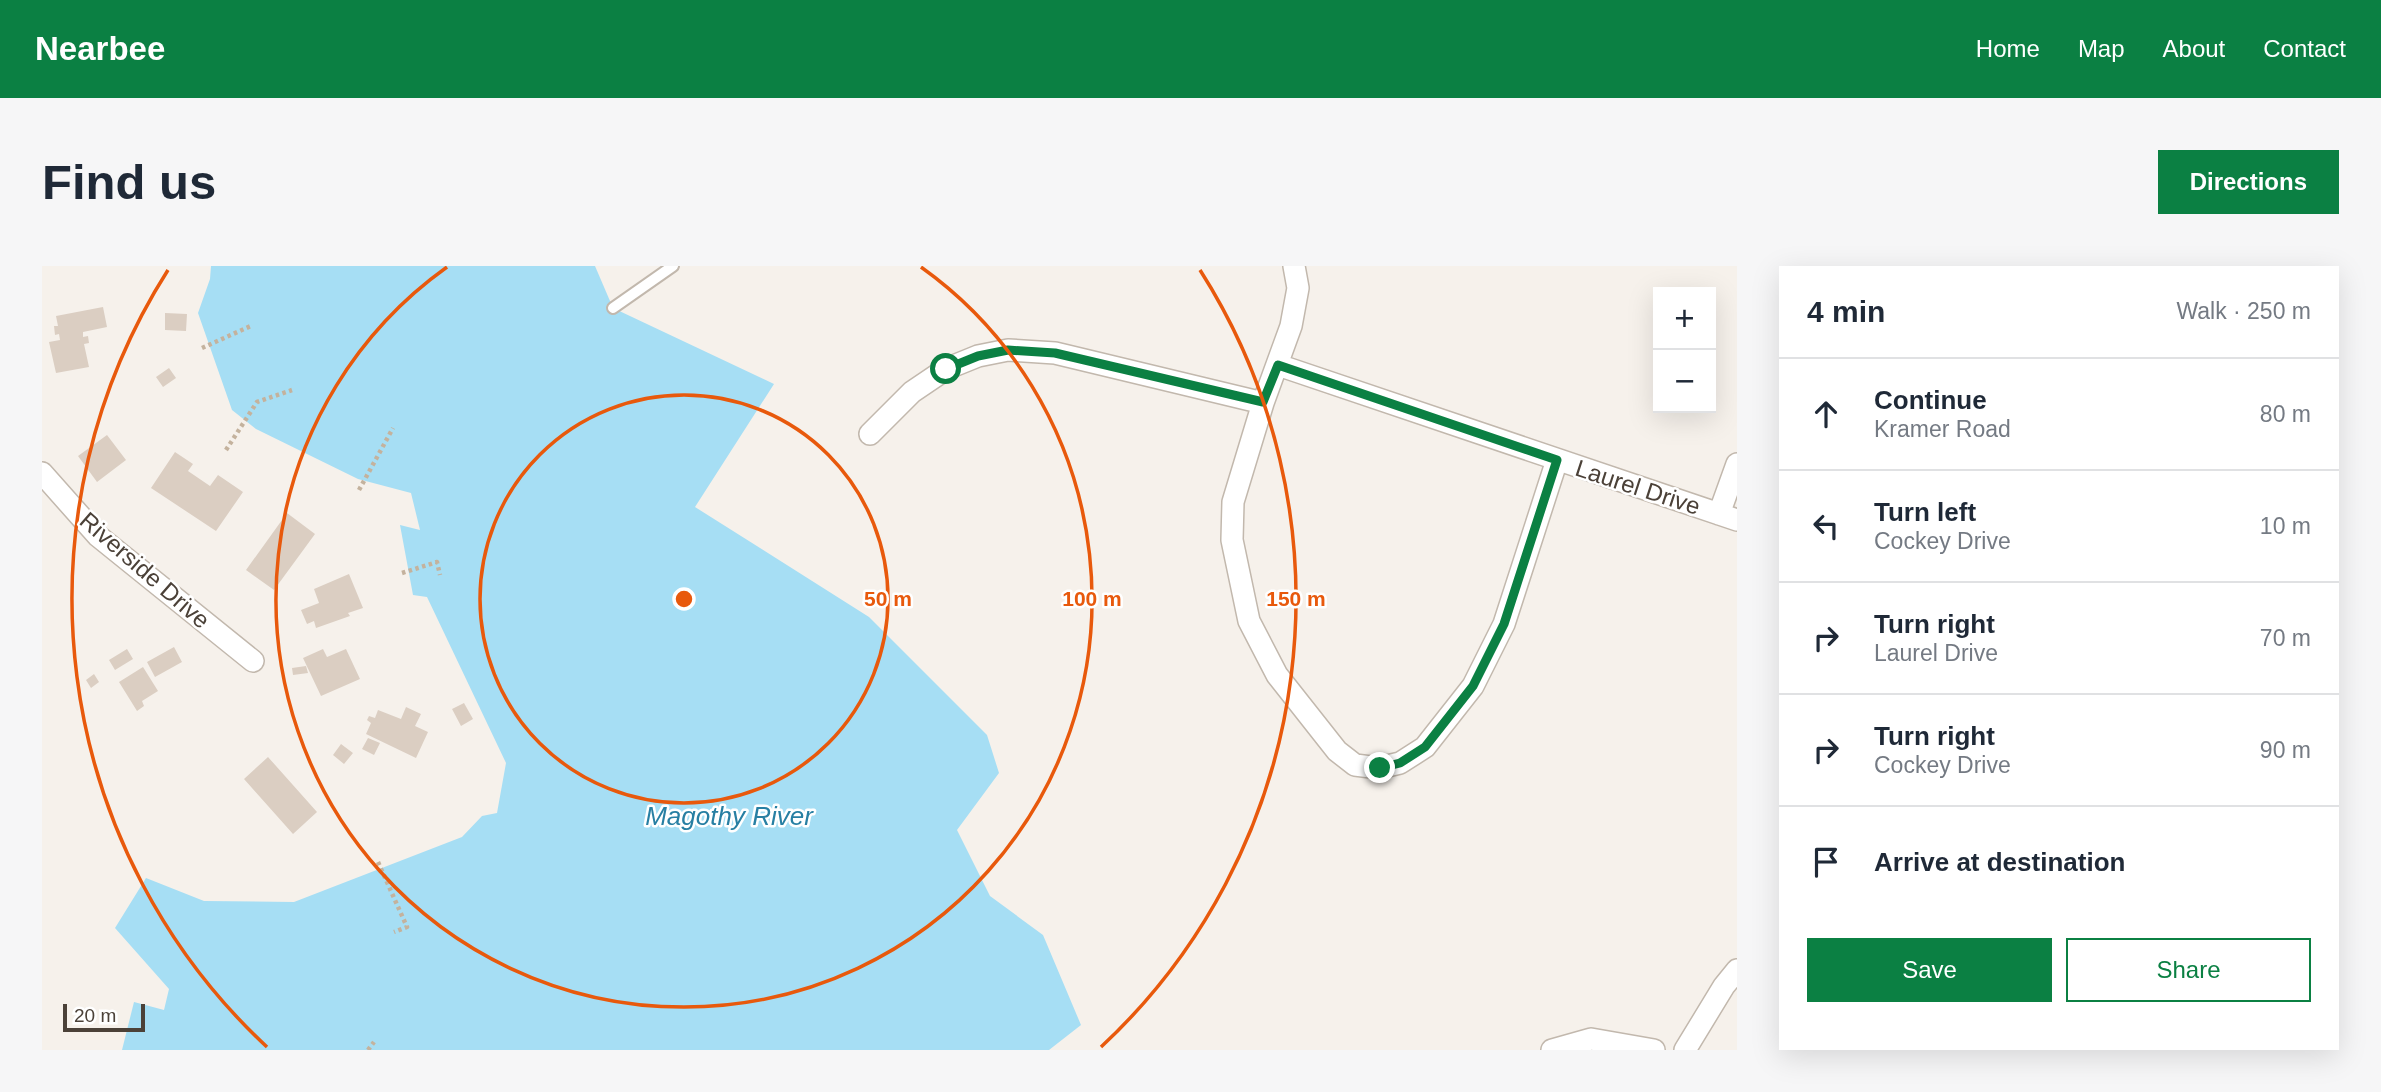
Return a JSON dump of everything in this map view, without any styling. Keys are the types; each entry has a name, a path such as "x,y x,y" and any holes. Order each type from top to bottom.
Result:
{"street":[{"path":"1294,266 1298,288 1291,326 1263,402 1233,502 1232,540 1249,621 1277,675 1337,751 1355,765 1380,768 1400,763 1425,747 1473,686 1504,624 1557,460"},
{"path":"870,434 912,392 946,369 978,356 1008,350 1055,353 1263,402"},
{"name":"Laurel Drive","path":"1278,365 1728,517"},
{"path":"1728,517 1737,464"},
{"name":"Riverside Drive","path":"42,473 99,536 253,661"},
{"path":"1685,1050 1724,986 1737,970"},
{"path":"1552,1050 1591,1039 1654,1050"}],"lane":[{"path":"613,308 673,266"}],"path":[{"path":"202,348 253,325"},
{"path":"226,450 257,402 292,390"},
{"path":"359,490 393,428"},
{"path":"402,573 437,562 440,575"},
{"path":"378,862 407,927 394,932"},
{"path":"368,1050 374,1042"}],"water":[{"name":"Magothy River","path":"211,266 595,266 613,308 774,384 695,507 869,617 987,735 999,773 957,830 990,896 1043,935 1081,1025 1049,1050 122,1050 134,1002 164,1010 169,989 115,928 146,878 204,901 294,902 462,837 482,816 497,813 506,763 427,597 413,595 400,525 420,530 411,493 358,479 256,429 232,410 198,313 210,279"}],"building":[{"path":"103,307 107,327 83,332 83,337 88,336 89,343 84,344 89,367 56,373 49,342 60,340 59,334 55,335 54,326 58,326 56,316"},
{"path":"165,313 187,314 186,331 165,330"},
{"path":"169,368 176,378 163,387 156,377"},
{"path":"107,435 126,460 97,482 78,456"},
{"path":"175,452 193,464 188,471 210,486 218,475 243,492 216,531 151,488"},
{"path":"287,513 315,534 274,590 246,570"},
{"path":"349,574 363,608 348,613 350,616 316,628 314,621 307,624 301,610 319,603 314,589"},
{"path":"174,647 182,662 155,677 147,662"},
{"path":"127,649 133,659 115,670 109,660"},
{"path":"323,649 327,657 346,649 360,679 321,696 303,658"},
{"path":"306,666 308,673 293,675 292,668"},
{"path":"143,667 158,691 142,701 144,706 137,711 119,682"},
{"path":"94,674 99,682 91,688 86,680"},
{"path":"464,703 473,719 461,726 452,709"},
{"path":"406,707 421,714 415,726 428,732 416,758 366,734 371,723 367,720 369,716 375,718 378,710 401,719"},
{"path":"368,738 380,743 374,755 362,749"},
{"path":"341,744 353,753 344,764 333,755"},
{"path":"268,757 317,812 293,834 244,779"}],"route":[{"path":"946,369 978,356 1008,350 1055,353 1263,402 1278,365 1557,460 1504,624 1473,686 1425,747 1400,763 1380,768"}]}
